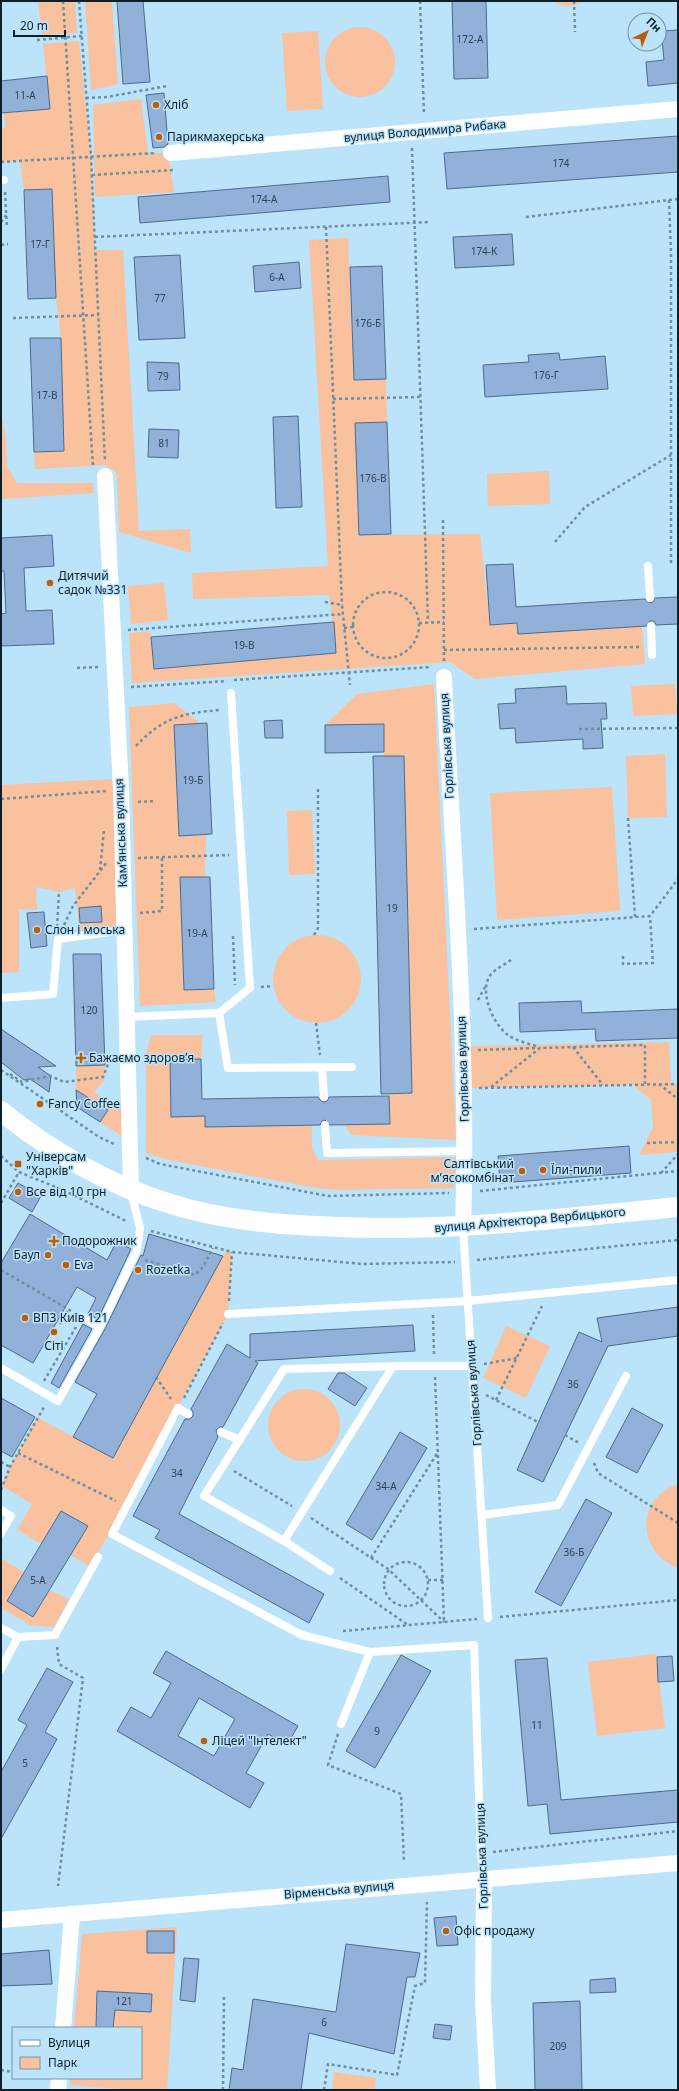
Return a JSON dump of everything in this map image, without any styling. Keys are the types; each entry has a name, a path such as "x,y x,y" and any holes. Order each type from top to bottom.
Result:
{"street":[{"name":"вулиця Володимира Рибака","path":"171,153 678,109"},
{"name":"Камʼянська вулиця","path":"105,476 120,790 115,859 124,930 131,1190"},
{"name":"Горлівська вулиця","path":"444,671 466,1151 463,1227"},
{"name":"вулиця Архітектора Вербицького","path":"1,1111 52,1147 91,1170 131,1190 171,1204 215,1215 283,1224 364,1229 463,1227 678,1207"},
{"name":"Вірменська вулиця","path":"1,1920 678,1863"},
{"name":"Горлівська вулиця","path":"484,1879 483,2001 488,2090"},
{"path":"63,2027 72,1915"},
{"path":"58,2090 59,2079"}],"lane":[{"path":"648,566 650,598"},
{"path":"651,626 652,651"},
{"path":"127,1017 219,1013 250,988 231,693"},
{"path":"1,998 53,994 58,939 124,930"},
{"path":"219,1013 228,1068 352,1067"},
{"path":"322,1068 324,1097"},
{"path":"325,1125 327,1153 466,1151"},
{"path":"1,1368 58,1401 100,1327 137,1250 140,1228 131,1190"},
{"name":"Горлівська вулиця","path":"463,1227 488,1618"},
{"path":"228,1314 468,1301 678,1280"},
{"path":"82,1318 100,1327"},
{"path":"330,1571 284,1541 204,1496 284,1369 393,1366 472,1366"},
{"path":"284,1541 303,1513 393,1366"},
{"path":"482,1515 558,1505 626,1376"},
{"path":"188,1414 178,1408 112,1534 302,1635 370,1652 341,1724"},
{"path":"221,1432 240,1440"},
{"path":"1,1510 11,1516 1,1533"},
{"path":"1,1628 18,1637 55,1635 98,1558"},
{"path":"1,1669 18,1637"},
{"name":"Горлівська вулиця","path":"370,1652 474,1645 481,1854 484,1879"}],"path":[{"path":"79,1 91,156 105,476"},
{"path":"420,1 416,222 428,622"},
{"path":"574,1 575,32"},
{"path":"37,40 82,36"},
{"path":"86,98 107,97 167,86"},
{"path":"7,228 2,180 2,162 91,156 171,153 174,171 92,176"},
{"path":"526,217 678,199"},
{"path":"669,200 671,253 671,566"},
{"path":"1,222 6,215"},
{"path":"95,237 430,222"},
{"path":"326,227 342,605 350,685"},
{"path":"1,244 8,244"},
{"path":"13,318 98,315"},
{"path":"333,399 421,397"},
{"path":"555,542 585,507 671,455"},
{"path":"128,687 349,673 444,671 443,520"},
{"path":"384,592 399,595 411,604 417,613 419,623 416,638 407,651 398,656 388,658 377,657 368,653 360,646 352,627 354,616 364,599 374,594 384,592"},
{"path":"325,602 342,605"},
{"path":"124,631 343,614"},
{"path":"419,623 444,622"},
{"path":"344,628 352,627"},
{"path":"444,650 652,651"},
{"path":"77,668 115,666"},
{"path":"220,702 220,718"},
{"path":"131,751 156,727 172,719 191,712 220,710"},
{"path":"579,729 678,728"},
{"path":"314,934 318,928 318,788"},
{"path":"1,799 120,790"},
{"path":"133,802 154,802"},
{"path":"628,818 635,917"},
{"path":"228,847 229,863"},
{"path":"58,939 72,906 115,859 242,854"},
{"path":"137,913 162,911 162,857"},
{"path":"623,956 623,964 654,963 650,916 678,879"},
{"path":"57,930 58,892"},
{"path":"457,931 650,916"},
{"path":"232,934 235,990"},
{"path":"511,960 490,975 485,987 487,998 494,1018 508,1035 540,1048"},
{"path":"316,1023 322,1068"},
{"path":"462,1051 645,1044 645,1084"},
{"path":"573,1046 603,1085"},
{"path":"491,1088 540,1048"},
{"path":"1,1069 22,1082 50,1076 64,1082 103,1077 112,1056"},
{"path":"1,1069 99,1137 129,1152 160,1164 328,1196 464,1192 678,1171"},
{"path":"659,1084 678,1099"},
{"path":"463,1089 678,1084"},
{"path":"647,1143 678,1142"},
{"path":"661,1173 678,1154"},
{"path":"1,1203 19,1172"},
{"path":"137,1250 141,1259 195,1274 203,1268 213,1248"},
{"path":"156,1377 178,1408 228,1314 232,1252"},
{"path":"1,1270 82,1318 39,1390"},
{"path":"496,1400 548,1293"},
{"path":"224,1465 303,1513 388,1570 444,1622 433,1302"},
{"path":"60,1324 68,1310"},
{"path":"472,1366 517,1358"},
{"path":"473,1388 538,1422"},
{"path":"1,1490 10,1467 50,1396"},
{"path":"565,1435 589,1448 598,1473 678,1523"},
{"path":"371,1558 438,1451"},
{"path":"18,1453 117,1501"},
{"path":"1,1462 10,1467"},
{"path":"401,1562 415,1563 421,1567 428,1580 426,1595 415,1604 400,1606 388,1597 383,1583 388,1570 401,1562"},
{"path":"330,1571 409,1625"},
{"path":"428,1580 443,1580"},
{"path":"55,1635 59,1664 83,1678 58,1886"},
{"path":"341,1724 328,1764 401,1794 404,1862"},
{"path":"481,1854 678,1831"},
{"path":"324,2090 328,2064 397,2075 415,1986 425,1983 427,1902"},
{"path":"223,2090 224,1996"},
{"path":"1,2070 12,2072"}],"green space":[{"path":"38,1 75,1 77,33 42,35"},
{"path":"85,1 112,1 118,84 91,90"},
{"path":"551,1 586,1 577,5 564,6"},
{"path":"353,27 367,27 380,33 389,42 393,48 395,62 393,76 385,87 374,95 367,97 353,97 346,95 335,87 327,76 325,69 325,55 327,48 335,37 346,29"},
{"path":"318,31 323,109 287,111 282,33"},
{"path":"79,41 91,156 95,250 123,250 139,531 190,529 191,553 119,532 117,473 105,465 35,469 34,452 64,450 61,338 56,298 51,189 24,190 20,161 1,162 1,128 5,128 4,113 50,109 43,44"},
{"path":"141,99 148,153 168,153 174,192 95,197 93,105"},
{"path":"348,238 354,379 386,379 387,422 355,423 359,535 480,534 490,625 517,623 518,634 642,626 645,664 475,679 450,662 132,683 129,633 150,631 154,669 336,653 329,595 193,599 192,573 328,566 309,240"},
{"path":"1,412 6,439 7,467 17,483 93,483 94,493 1,499"},
{"path":"549,471 550,504 488,506 487,474"},
{"path":"164,583 168,620 131,624 128,586"},
{"path":"434,684 456,1140 352,1135 343,1124 390,1124 389,1094 412,1093 404,756 384,756 383,724 325,725 357,694"},
{"path":"675,684 677,714 633,716 631,686"},
{"path":"174,703 202,724 174,725 179,836 206,835 205,877 180,878 184,990 214,989 216,1002 140,1006 129,707"},
{"path":"665,754 667,817 628,818 626,756"},
{"path":"111,779 115,785 116,928 80,934 75,888 59,892 36,887 37,910 19,909 19,972 1,973 1,785"},
{"path":"612,787 620,911 497,920 490,793"},
{"path":"312,810 315,874 289,875 287,811"},
{"path":"317,935 334,939 348,948 357,962 361,979 357,996 348,1010 334,1019 317,1023 300,1019 286,1010 277,996 273,979 277,962 286,948 300,939"},
{"path":"151,1035 203,1035 201,1059 170,1060 171,1117 205,1116 312,1125 312,1148 318,1160 457,1157 454,1188 337,1190 310,1187 169,1160 146,1153 146,1054"},
{"path":"669,1042 671,1083 678,1084 678,1152 639,1155 653,1127 651,1100 633,1085 470,1088 470,1046"},
{"path":"105,1065 105,1079 94,1092 112,1106 122,1101 125,1138 100,1122 108,1110 76,1090 76,1066"},
{"path":"226,1251 232,1252 228,1314 110,1533 89,1566 71,1555 88,1526 61,1511 41,1544 17,1530 32,1504 2,1486 10,1467 38,1416 42,1420 113,1458"},
{"path":"506,1326 550,1346 526,1398 483,1378"},
{"path":"297,1389 311,1389 318,1391 330,1399 338,1411 340,1425 338,1439 330,1451 318,1459 311,1461 297,1461 290,1459 278,1451 270,1439 268,1432 268,1418 270,1411 278,1399 290,1391"},
{"path":"678,1484 678,1568 664,1560 655,1550 649,1538 646,1525 648,1513 654,1501 664,1491"},
{"path":"1,1558 24,1572 7,1601 33,1618 50,1590 69,1599 54,1627 30,1625 1,1608"},
{"path":"656,1654 665,1728 597,1736 588,1662"},
{"path":"177,1927 167,2090 130,2090 70,2085 70,2079 142,2079 142,2027 74,2027 82,1934"},
{"path":"334,2072 376,2078 375,2090 332,2090"}],"building":[{"path":"117,1 143,1 150,82 123,84"},
{"path":"452,1 486,1 488,78 454,79"},
{"path":"678,30 678,83 648,86 646,62 664,60 663,52 667,52 667,31"},
{"path":"47,76 50,109 1,113 1,81"},
{"path":"164,93 168,144 164,147 153,148 146,95"},
{"path":"678,136 678,172 447,189 444,153"},
{"path":"388,176 390,202 140,223 138,197"},
{"path":"52,189 56,298 28,299 24,190"},
{"path":"512,234 514,265 455,268 453,237"},
{"path":"180,255 185,338 139,340 134,257"},
{"path":"299,262 301,288 255,292 253,266"},
{"path":"382,266 386,379 354,380 350,267"},
{"path":"30,338 61,338 64,451 34,452"},
{"path":"559,353 560,360 605,356 608,389 485,397 483,365 529,362 528,355"},
{"path":"147,362 179,363 180,390 148,391"},
{"path":"298,416 302,507 276,508 273,417"},
{"path":"387,422 391,534 359,535 355,423"},
{"path":"149,429 179,430 178,458 148,457"},
{"path":"52,535 54,566 24,568 26,611 52,610 54,644 1,646 1,614 6,613 4,571 1,571 1,538"},
{"path":"513,564 516,607 645,599 650,603 653,602 655,598 678,597 678,624 656,625 654,621 650,621 646,626 518,634 517,623 490,625 486,565"},
{"path":"334,622 336,653 154,669 151,637"},
{"path":"566,686 567,704 606,703 607,719 601,719 603,748 583,749 583,739 516,743 515,728 500,729 498,704 516,703 515,689"},
{"path":"282,720 283,738 265,738 264,721"},
{"path":"207,723 212,834 179,836 174,725"},
{"path":"384,724 384,752 325,753 325,725"},
{"path":"373,756 404,756 412,1093 381,1094"},
{"path":"180,877 210,877 214,989 184,990"},
{"path":"101,906 102,922 80,923 79,908"},
{"name":"Слон і моська","path":"44,912 47,946 31,948 27,913"},
{"path":"73,954 101,954 105,1065 76,1066"},
{"path":"581,1001 582,1013 678,1009 678,1038 596,1041 595,1029 520,1032 519,1003"},
{"path":"1,1029 56,1066 38,1067 51,1076 49,1092 30,1079 24,1080 1,1062"},
{"path":"201,1059 202,1099 318,1097 324,1102 327,1101 329,1097 389,1096 390,1124 330,1125 325,1120 322,1121 320,1125 205,1127 205,1116 171,1117 170,1060"},
{"path":"76,1090 108,1110 100,1122 77,1107"},
{"path":"629,1146 631,1173 500,1183 498,1156"},
{"path":"18,1183 41,1196 32,1212 9,1198"},
{"path":"30,1214 107,1260 117,1241 131,1249 98,1319 88,1314 96,1298 77,1287 33,1363 1,1345 1,1263"},
{"path":"149,1234 223,1256 113,1458 73,1437 97,1394 75,1382 105,1329 141,1255 143,1256"},
{"path":"678,1307 678,1336 608,1346 543,1482 517,1470 579,1332 602,1342 597,1318"},
{"path":"83,1324 92,1329 59,1388 51,1383"},
{"path":"413,1325 415,1351 255,1361 258,1363 223,1427 216,1430 218,1437 179,1514 324,1594 309,1623 155,1538 160,1530 133,1516 185,1419 190,1419 193,1416 191,1409 227,1344 250,1358 250,1334"},
{"path":"338,1373 344,1373 367,1388 355,1406 328,1389"},
{"path":"1,1398 35,1417 12,1457 1,1451"},
{"path":"632,1408 663,1425 637,1473 606,1457"},
{"path":"400,1432 427,1448 372,1540 346,1524"},
{"path":"586,1499 612,1513 561,1606 535,1592"},
{"path":"61,1511 88,1526 33,1617 7,1601"},
{"path":"166,1651 298,1726 287,1745 268,1734 246,1773 264,1783 250,1808 117,1731 131,1707 151,1718 171,1683 153,1673","holes":["199,1698 235,1719 214,1756 178,1736"]},
{"path":"401,1655 431,1671 375,1768 346,1751"},
{"path":"672,1656 674,1681 658,1682 657,1657"},
{"path":"547,1658 561,1800 678,1790 678,1822 550,1834 547,1804 528,1806 515,1660"},
{"path":"47,1668 73,1682 45,1732 57,1739 1,1839 1,1772 27,1725 18,1720"},
{"name":"Офіс продажу","path":"456,1916 458,1945 437,1946 434,1918"},
{"path":"147,1931 174,1931 174,1953 147,1953"},
{"path":"346,1944 420,1953 415,1977 407,1977 394,2054 309,2033 301,2090 229,2090 232,2068 243,2070 253,1999 336,2012"},
{"path":"49,1950 52,1984 1,1986 1,1954"},
{"path":"184,1958 199,1959 195,2002 180,2000"},
{"path":"615,1978 616,1992 590,1993 590,1980"},
{"path":"97,1991 152,1994 151,2012 115,2010 113,2027 96,2027"},
{"path":"580,2001 582,2090 535,2090 533,2003"},
{"path":"435,2024 452,2026 450,2040 433,2038"}],"place":[{"name":"Хліб","path":"156,105"},
{"name":"Парикмахерська","path":"159,137"},
{"name":"Дитячий садок №331","path":"50,583"},
{"name":"Слон і моська","path":"37,930"},
{"name":"Бажаємо здоровʼя","path":"81,1058"},
{"name":"Fancy Coffee","path":"40,1104"},
{"name":"Універсам \"Харків\"","path":"18,1164"},
{"name":"Їли-пили","path":"543,1170"},
{"name":"Салтівський м’ясокомбінат","path":"522,1171"},
{"name":"Все від 10 грн","path":"18,1192"},
{"name":"Подорожник","path":"54,1241"},
{"name":"Баул","path":"48,1255"},
{"name":"Eva","path":"66,1265"},
{"name":"Rozetka","path":"138,1270"},
{"name":"ВПЗ Київ 121","path":"25,1318"},
{"name":"Сіті","path":"54,1332"},
{"name":"Ліцей \"Інтелект\"","path":"204,1741"},
{"name":"Офіс продажу","path":"446,1931"}]}
